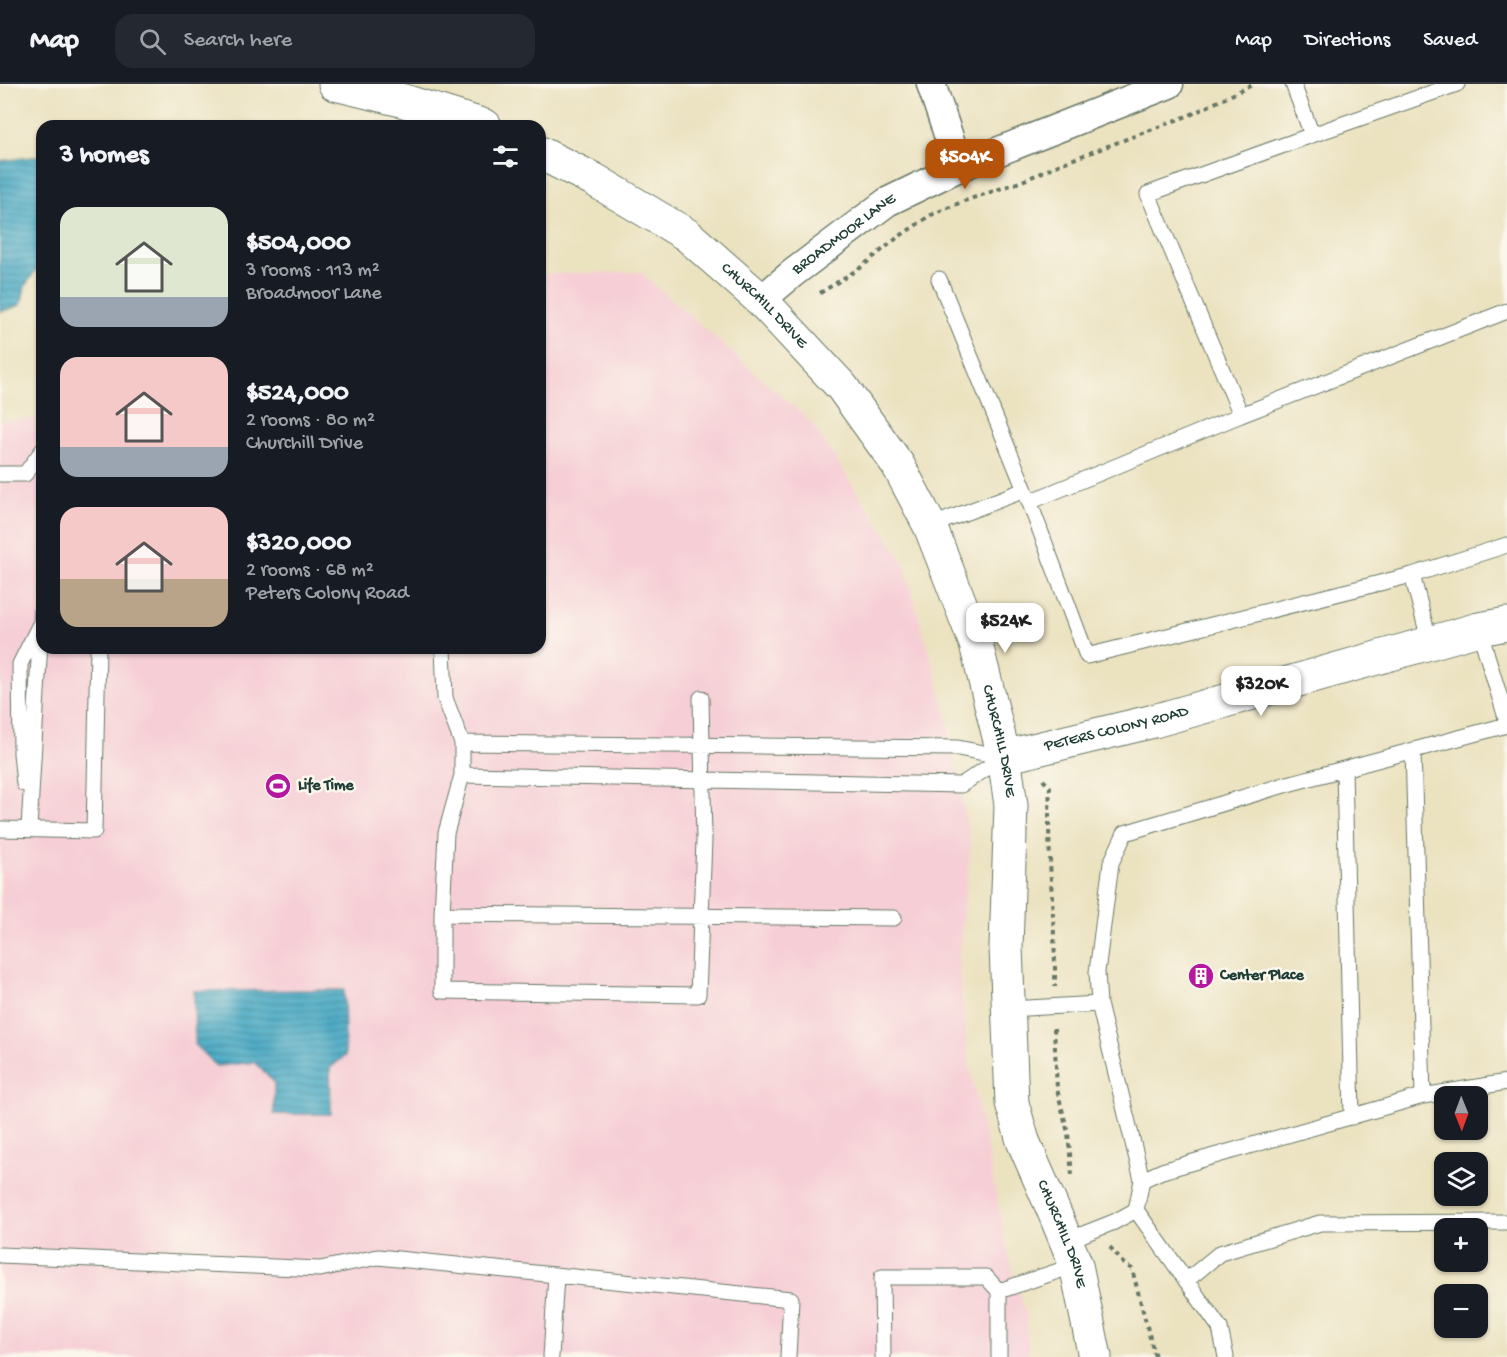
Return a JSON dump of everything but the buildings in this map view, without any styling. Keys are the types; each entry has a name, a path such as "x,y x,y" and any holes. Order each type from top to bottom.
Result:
{"street":[{"path":"335,84 401,100 465,120"},
{"path":"931,84 959,167"},
{"name":"BROADMOOR LANE","path":"761,300 887,202 959,167 1169,84"},
{"name":"CHURCHILL DRIVE","path":"546,156 593,179 687,235 761,300 842,387 898,465 930,526 976,644 1004,758 1011,805 1006,947 1012,1103 1023,1142 1071,1253 1095,1357"},
{"name":"PETERS COLONY ROAD","path":"1004,758 1154,721 1493,626"}],"lane":[{"path":"1293,84 1312,135"},
{"path":"1241,416 1148,194 1457,84"},
{"path":"939,279 1027,496 1087,656 1412,575 1507,545"},
{"path":"930,526 1027,496 1241,416 1507,311"},
{"path":"0,474 25,474 36,459"},
{"path":"1412,575 1430,643"},
{"path":"1226,1357 1220,1328 1136,1210 1142,1180 1099,1004 1097,972 1111,862 1125,833 1284,785 1507,723 1493,626"},
{"path":"29,828 39,654"},
{"path":"0,829 94,831 98,654"},
{"path":"443,654 445,698 462,743 462,775 446,833 442,914 442,991 698,995 704,780 700,698"},
{"path":"462,743 958,748 1004,758"},
{"path":"1413,750 1423,1096"},
{"path":"462,775 961,785 1004,758"},
{"path":"1344,769 1352,1117"},
{"path":"442,914 894,918"},
{"path":"1008,1009 1099,1004"},
{"path":"1142,1180 1162,1171 1423,1096 1507,1082"},
{"path":"999,1291 1071,1253 1096,1229 1136,1210"},
{"path":"1186,1281 1220,1253 1320,1223 1507,1221"},
{"path":"0,1255 320,1269 378,1257 791,1299 788,1357"},
{"path":"551,1357 556,1275"},
{"path":"883,1357 882,1277 986,1277 999,1291 999,1357"}],"path":[{"path":"820,293 860,268 897,238 931,215 1190,115 1254,84"},
{"path":"1043,780 1050,787 1048,823 1055,945 1054,1049 1057,1089 1068,1133 1072,1174 1076,1185"},
{"path":"1096,1229 1124,1263 1132,1269 1155,1357"}],"shaded area":[{"path":"640,272 811,422 903,561 945,708 971,847 958,958 967,1052 1009,1258 1026,1314 1029,1357 0,1357 0,421 36,419 36,654 546,654 546,274"}],"water":[{"path":"36,157 36,270 25,286 21,305 0,312 0,161"},
{"path":"344,990 345,1056 330,1068 331,1114 274,1114 274,1082 254,1062 216,1066 195,1045 194,991"}],"place":[{"name":"Life Time","path":"278,786"},
{"name":"Center Place","path":"1201,976"}]}
